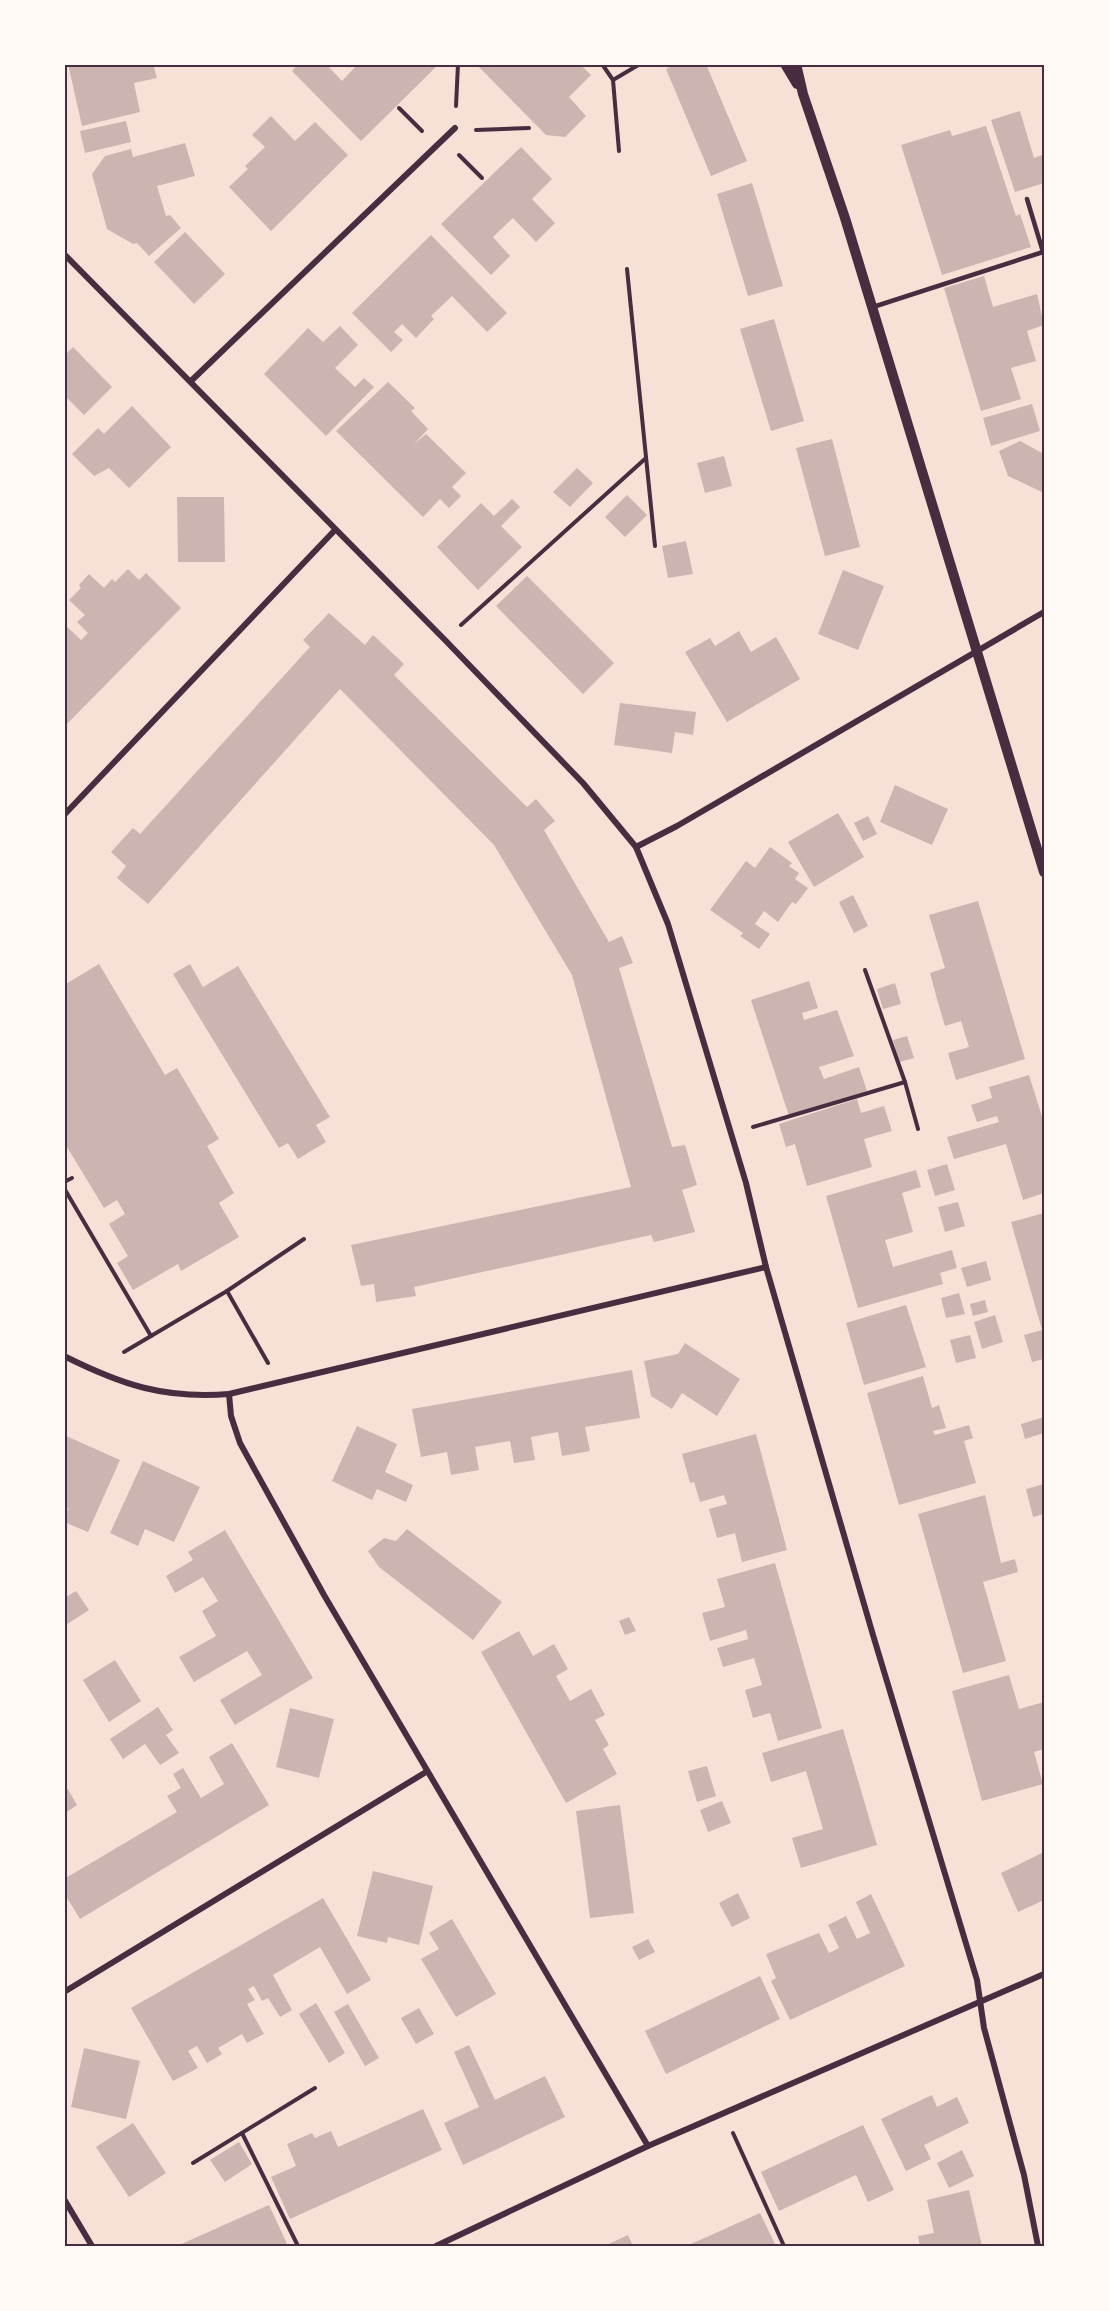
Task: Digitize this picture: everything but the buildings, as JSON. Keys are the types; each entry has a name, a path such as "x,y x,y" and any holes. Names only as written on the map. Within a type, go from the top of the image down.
{"street":[{"path":"785,64 803,94"},
{"path":"796,64 803,94 872,307 1044,872"},
{"path":"191,381 455,128"},
{"path":"64,254 583,783 636,847 668,924 731,1132 766,1267 977,1980 979,2003 1024,2175 1038,2247"},
{"path":"64,815 335,530"},
{"path":"636,847 677,826 1044,612"},
{"path":"64,1356 148,1391 194,1396 228,1394 766,1267"},
{"path":"228,1394 231,1416 240,1443 426,1772 648,2146"},
{"path":"64,1992 426,1772"},
{"path":"436,2247 648,2146 1044,1974"},
{"path":"64,2199 92,2247"}],"lane":[{"path":"872,307 1043,252 1027,199"}],"path":[{"path":"458,64 455,128 486,131 529,128"},
{"path":"602,64 614,80 619,151"},
{"path":"614,80 640,64"},
{"path":"399,108 436,146"},
{"path":"443,140 482,178"},
{"path":"627,269 655,546"},
{"path":"445,640 646,458"},
{"path":"865,970 905,1082 918,1129"},
{"path":"731,1132 905,1082"},
{"path":"64,1182 72,1178"},
{"path":"64,1188 151,1336"},
{"path":"124,1352 227,1291 304,1239"},
{"path":"227,1291 279,1381"},
{"path":"193,2163 315,2088"},
{"path":"724,2113 784,2247"},
{"path":"242,2133 297,2247"}]}
